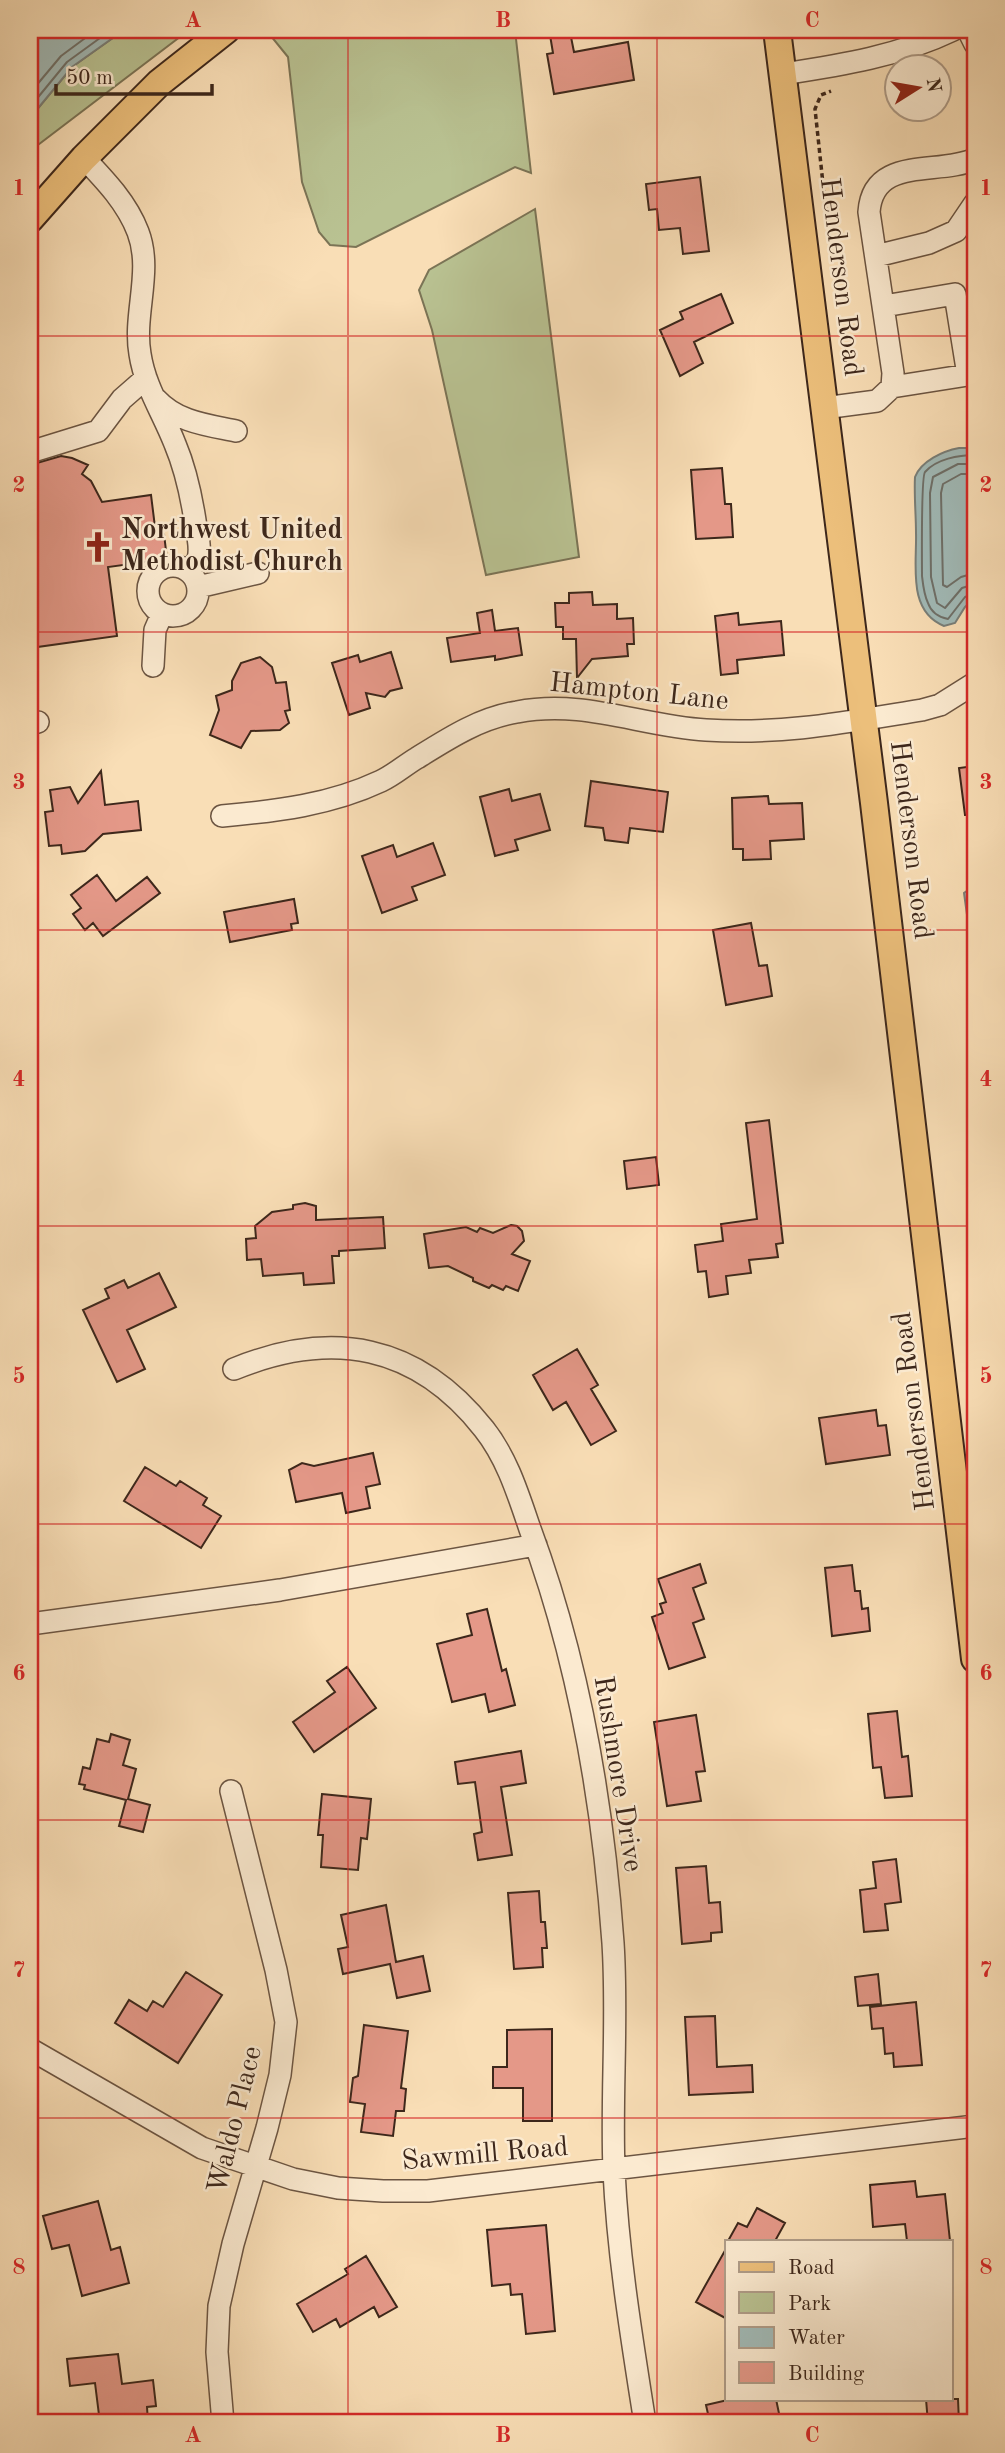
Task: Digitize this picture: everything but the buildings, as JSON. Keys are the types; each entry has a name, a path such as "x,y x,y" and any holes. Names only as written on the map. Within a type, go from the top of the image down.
{"main road":[{"path":"30,219 84,158 159,83 226,30"},
{"name":"Henderson Road","path":"777,30 970,1568 975,1659"}],"street":[{"path":"783,74 864,61 925,43 953,30"},
{"path":"968,30 975,44"},
{"path":"84,158 110,186 139,233 143,277 137,335 149,386 175,443 193,503 200,551 193,579 197,600 186,613 178,616 162,614 150,602 148,594 152,578 164,568 180,567 193,579 258,572"},
{"path":"892,387 893,373 869,212 870,197 880,182 890,176 966,163 975,159"},
{"path":"876,256 929,243 956,231 975,203"},
{"path":"824,408 877,401 892,387 968,375 965,292 884,306"},
{"path":"149,386 163,407 185,419 236,431"},
{"path":"30,452 98,431 122,399 149,386"},
{"path":"153,666 155,630 162,614"},
{"name":"Hampton Lane","path":"222,816 275,811 341,797 384,780 479,722 515,712 552,707 603,711 702,730 797,730 940,705 975,683"},
{"name":"Rushmore Drive","path":"234,1369 285,1352 336,1347 377,1353 407,1363 434,1380 485,1429 508,1467 559,1614 584,1723 603,1835 613,1945 614,2170 621,2257 645,2423"},
{"path":"30,1624 330,1582 536,1545"},
{"name":"Waldo Place","path":"223,2423 218,2352 219,2306 233,2244 280,2075 286,2022 276,1970 231,1791"},
{"name":"Sawmill Road","path":"30,2049 202,2148 293,2179 338,2188 383,2192 428,2191 975,2126"}],"green space":[{"path":"124,30 189,30 30,151 30,118 72,67"},
{"path":"266,30 515,30 531,173 515,167 356,247 330,245 319,232 302,182 288,57"},
{"path":"535,209 579,557 486,575 432,330 419,290 429,270"}],"water":[{"path":"30,30 124,30 72,67 30,118"},
{"path":"959,448 975,448 975,598 965,607 955,623 944,626 932,619 919,598 916,573 915,477 922,466 933,458"},
{"path":"971,888 975,889 975,921 968,922 964,893"}],"place":[{"name":"Northwest United Methodist Church","path":"98,547"}]}
